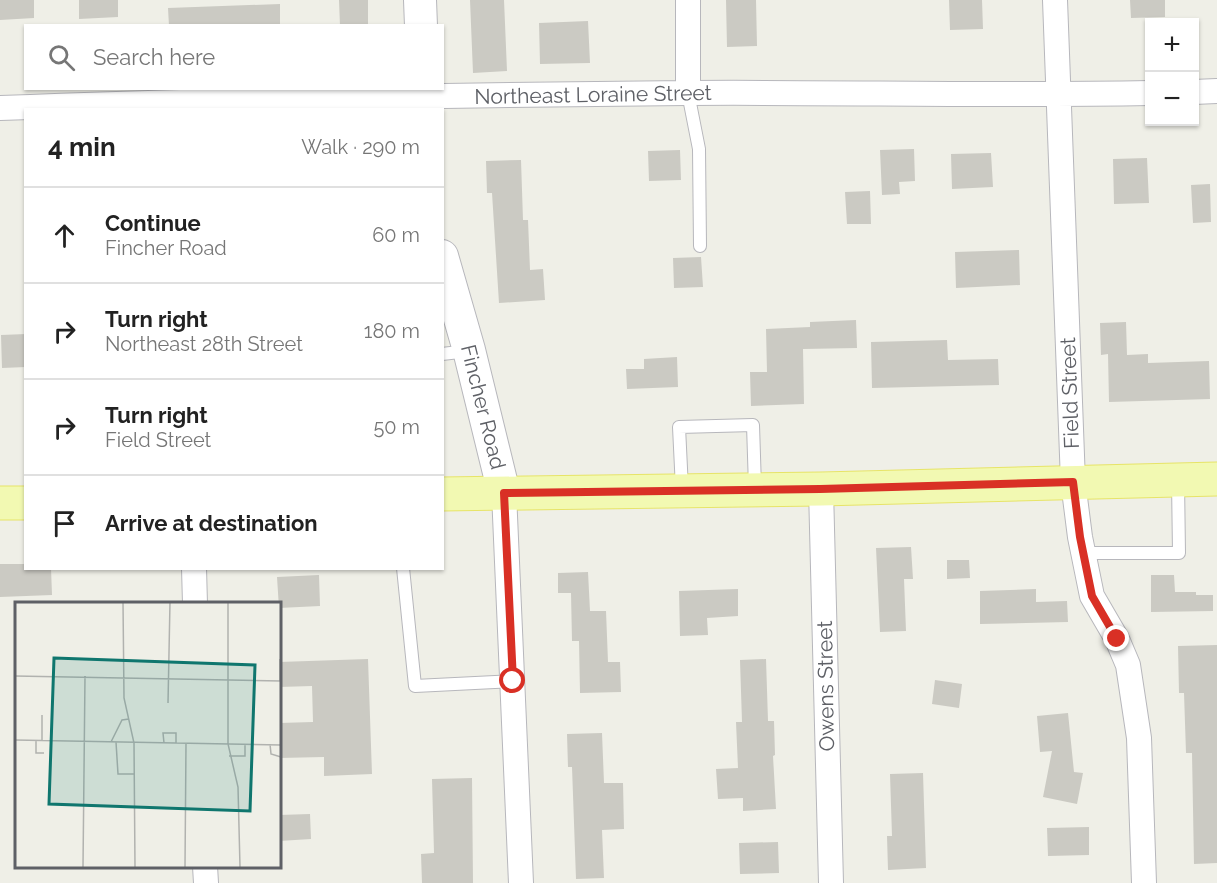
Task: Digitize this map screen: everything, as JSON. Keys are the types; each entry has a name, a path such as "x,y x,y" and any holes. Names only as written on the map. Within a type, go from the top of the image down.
{"main road":[{"path":"444,494 755,488 820,489 1217,478"},
{"path":"0,503 24,503"}],"street":[{"path":"420,0 421,24"},
{"path":"688,0 688,93"},
{"name":"Field Street","path":"1055,0 1073,482 1083,553 1092,596 1117,639 1128,665 1139,738 1144,883"},
{"path":"1199,92 1217,91"},
{"name":"Northeast Loraine Street","path":"0,108 688,93 1059,95 1145,93"},
{"name":"Fincher Road","path":"444,270 456,352 504,493 521,883"},
{"name":"Owens Street","path":"820,489 831,883"},
{"path":"194,570 195,602"},
{"path":"205,868 206,883"}],"lane":[{"path":"688,93 699,149 700,246"},
{"path":"682,490 679,427 753,425 755,488"},
{"path":"1083,553 1179,553 1178,479"},
{"path":"403,570 415,686 513,681"}],"building":[{"path":"0,0 34,0 34,18 0,20"},
{"path":"79,0 118,0 118,17 79,19"},
{"path":"339,0 368,0 368,24 340,24"},
{"path":"470,0 504,0 507,71 473,73"},
{"path":"726,0 756,0 757,46 727,47"},
{"path":"949,0 982,0 983,29 950,30"},
{"path":"1130,0 1165,0 1165,17 1131,18"},
{"path":"280,4 280,24 169,24 168,8"},
{"path":"588,21 590,63 540,64 539,23"},
{"path":"914,149 915,181 899,182 900,194 882,195 880,150"},
{"path":"680,150 681,180 649,181 648,151"},
{"path":"991,153 993,187 952,189 951,154"},
{"path":"1147,158 1149,203 1114,204 1113,159"},
{"path":"521,160 523,220 528,220 530,270 543,269 545,300 499,303 492,193 487,193 486,161"},
{"path":"1210,184 1211,222 1193,223 1191,185"},
{"path":"870,191 871,224 847,224 845,192"},
{"path":"1019,250 1020,285 956,288 955,252"},
{"path":"701,257 703,287 674,288 673,258"},
{"path":"856,320 857,348 803,349 804,404 751,406 750,372 767,372 766,329 810,327 810,322"},
{"path":"1126,322 1127,355 1148,354 1148,363 1209,361 1210,399 1109,402 1108,354 1101,355 1100,323"},
{"path":"24,334 24,367 2,368 1,335"},
{"path":"947,340 948,360 998,359 999,385 872,388 871,342"},
{"path":"677,357 678,387 627,389 626,369 644,369 644,359"},
{"path":"911,547 913,579 904,579 906,631 880,632 876,548"},
{"path":"947,560 969,560 970,578 947,579"},
{"path":"0,564 24,564 24,570 51,570 52,595 0,597"},
{"path":"588,572 590,611 606,611 608,662 620,662 621,692 580,693 579,641 572,641 571,593 558,593 558,573"},
{"path":"319,575 320,606 280,608 277,577"},
{"path":"1151,575 1174,575 1175,592 1213,595 1213,611 1151,612"},
{"path":"738,589 738,616 707,618 708,635 680,636 679,591"},
{"path":"1036,589 1036,602 1067,601 1068,622 980,624 980,591"},
{"path":"1217,645 1217,863 1194,864 1192,753 1186,753 1184,693 1179,693 1178,646"},
{"path":"368,659 372,774 324,776 324,757 280,758 280,723 313,722 312,686 280,687 280,662"},
{"path":"766,659 768,721 774,721 776,809 743,811 743,798 718,799 716,769 738,768 736,722 742,722 740,660"},
{"path":"935,680 962,684 959,708 932,704"},
{"path":"1068,713 1074,772 1083,773 1077,804 1043,797 1052,751 1040,752 1037,716"},
{"path":"602,733 604,783 623,783 624,829 602,830 604,878 576,879 572,767 568,767 567,734"},
{"path":"923,773 926,868 888,870 887,836 892,836 890,774"},
{"path":"472,778 473,883 422,883 421,854 434,853 432,779"},
{"path":"310,814 311,839 280,841 280,815"},
{"path":"1089,827 1089,855 1048,856 1047,828"},
{"path":"778,842 779,873 740,874 739,843"}],"route":[{"path":"513,681 504,493 755,488 820,489 1073,482 1080,537 1092,596 1117,639"}]}
